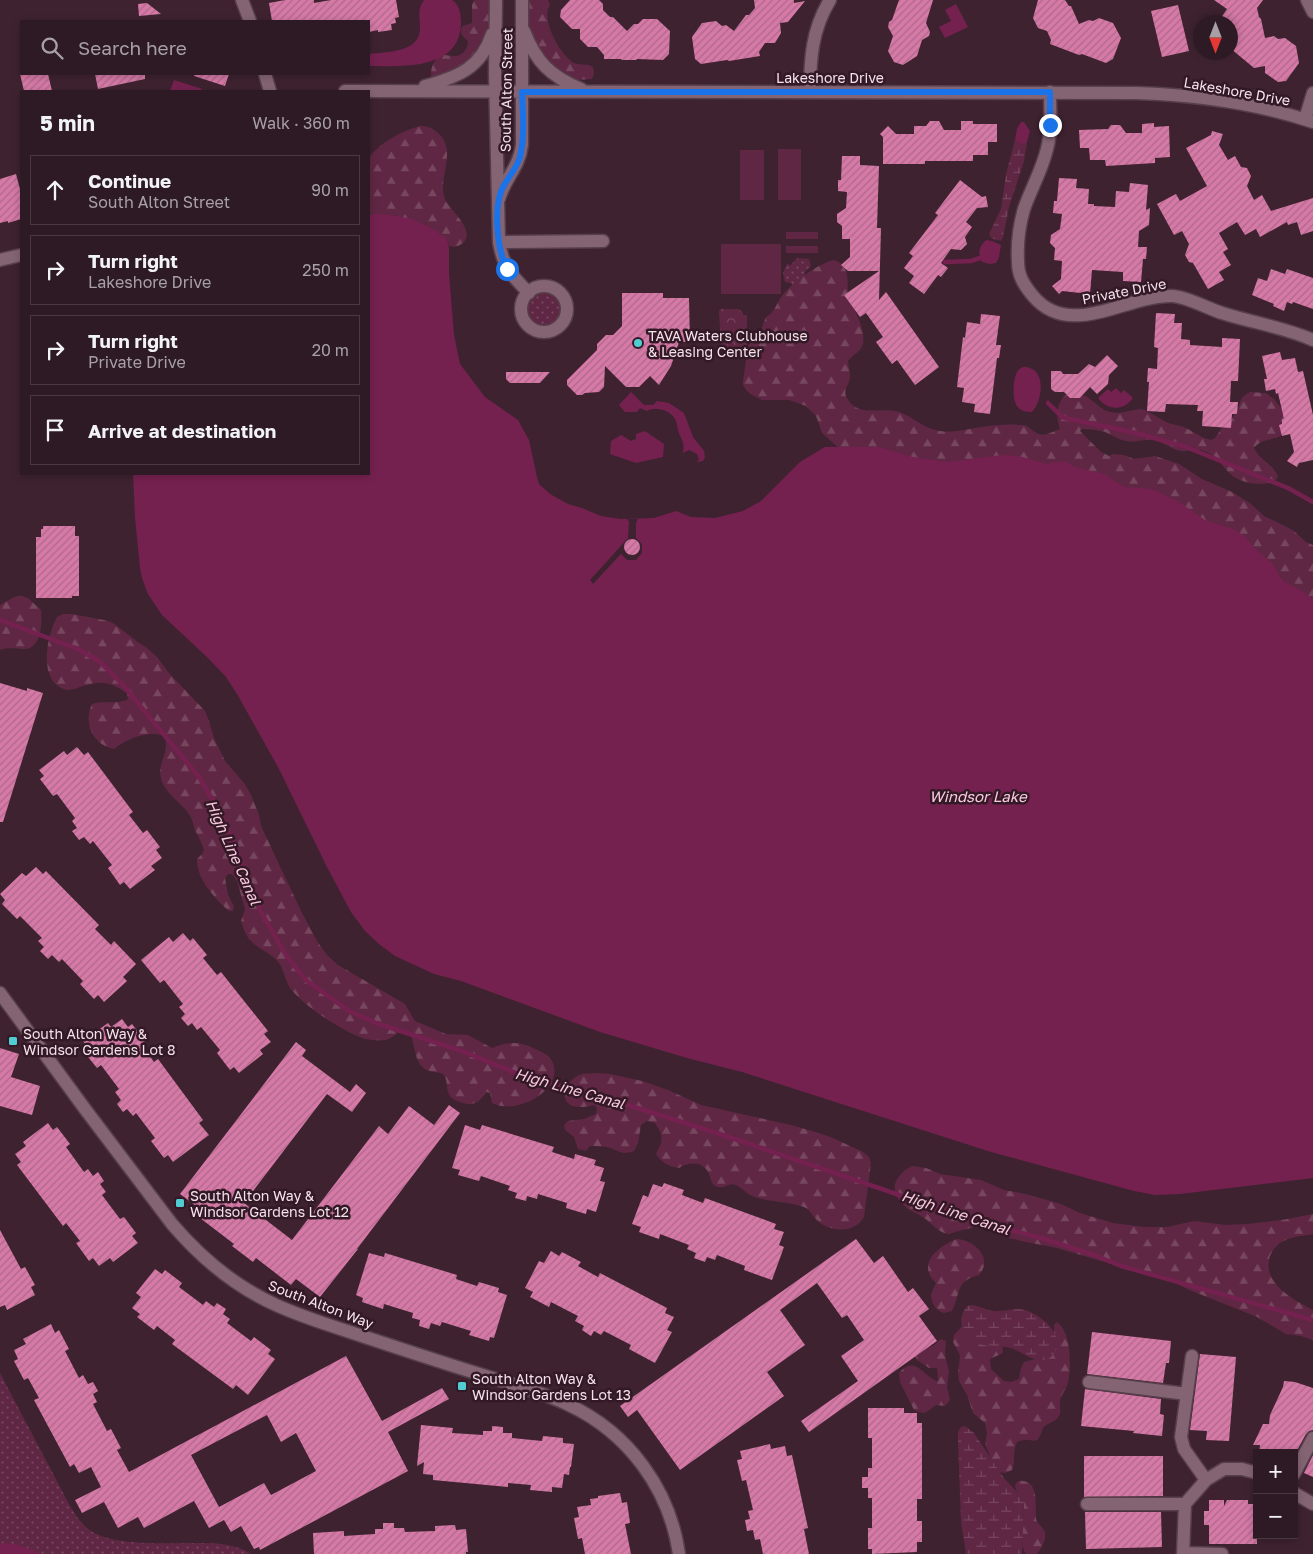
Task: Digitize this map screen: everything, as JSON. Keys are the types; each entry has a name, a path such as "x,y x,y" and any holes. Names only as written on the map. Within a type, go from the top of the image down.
{"street":[{"path":"242,0 250,20"},
{"name":"South Alton Street","path":"496,0 495,91 499,242 507,269 529,292"},
{"name":"South Alton Street","path":"498,206 503,188 516,167 522,138 522,0"},
{"path":"810,92 812,45 821,16 830,0"},
{"path":"1307,0 1313,12"},
{"path":"405,90 447,80 465,71 485,52 496,24"},
{"path":"522,24 533,51 544,66 564,82 588,92"},
{"path":"265,75 270,90"},
{"name":"Lakeshore Drive","path":"370,91 1136,93 1180,95 1259,107 1309,120"},
{"name":"Private Drive","path":"1050,92 1048,146 1023,212 1018,247 1018,265 1021,280 1041,305 1059,314 1078,315 1162,297 1176,297 1225,314 1284,329 1313,340"},
{"path":"1309,120 1313,93"},
{"path":"499,242 603,241"},
{"path":"0,260 20,255"},
{"name":"South Alton Way","path":"0,993 172,1224 211,1263 246,1289 285,1309 388,1345 556,1399 589,1416 627,1446 648,1472 669,1512 679,1554"},
{"path":"1192,1356 1181,1437 1184,1449 1206,1480"},
{"path":"1089,1382 1187,1394"},
{"path":"1298,1466 1313,1438"},
{"path":"1222,1554 1183,1554 1185,1504 1206,1480 1224,1469 1242,1469 1253,1472"},
{"path":"1296,1494 1313,1504"},
{"path":"1087,1504 1185,1504"}],"green space":[{"path":"474,0 494,0 487,46 451,76 444,74 431,78 431,71 435,60 444,55 459,55 465,50 468,41 463,36 461,30 463,26 472,23 472,5"},
{"path":"528,0 548,0 550,5 548,19 553,37 558,46 574,63 593,67 594,74 592,79 577,80 554,73 528,35"},
{"path":"420,126 428,127 440,135 445,142 447,158 443,191 445,199 462,222 467,234 465,240 456,247 370,221 370,157 379,147 406,131"},
{"path":"1015,140 1023,145 1027,142 1024,161 1009,207 1003,237 1001,241 995,240 989,234 1001,209 1006,174"},
{"path":"778,149 801,149 801,200 778,200"},
{"path":"740,150 764,150 764,200 740,200"},
{"path":"786,232 818,232 818,239 786,239"},
{"path":"721,244 781,244 781,294 721,294"},
{"path":"786,246 818,246 818,253 786,253"},
{"path":"797,258 809,259 811,266 794,288 791,283 785,282 783,273 787,264 791,265"},
{"path":"833,260 841,264 845,269 848,292 861,324 863,344 848,361 850,379 845,392 851,404 862,410 895,411 927,427 940,431 1025,425 1038,434 1044,434 1060,429 1057,416 1058,408 1064,396 1070,394 1086,396 1104,410 1110,412 1119,413 1140,409 1145,410 1168,423 1184,427 1211,440 1215,438 1224,425 1233,417 1241,399 1245,395 1250,392 1266,393 1274,399 1285,413 1282,435 1264,441 1254,448 1259,456 1273,468 1278,477 1270,483 1264,484 1246,482 1236,478 1217,459 1201,450 1181,451 1157,441 1121,440 1105,432 1091,429 1082,429 1080,431 1101,452 1109,456 1113,454 1124,455 1134,459 1155,456 1179,464 1202,479 1232,492 1251,504 1264,516 1294,531 1306,542 1313,545 1313,620 964,468 841,450 822,433 816,416 806,406 789,400 762,400 752,395 743,385 748,346 752,342 760,343 764,340 762,327 766,317 786,291 813,270"},
{"path":"544,293 550,294 555,298 559,303 559,315 555,320 550,324 544,325 538,324 533,320 529,315 528,309 529,303 533,298 538,294"},
{"path":"721,309 738,309 743,312 743,315 747,315 747,354 742,357 724,356 721,348 719,311"},
{"path":"14,597 28,598 41,610 41,628 38,640 30,648 0,650 0,605"},
{"path":"63,614 72,614 113,623 157,657 168,672 205,711 214,738 225,761 244,783 251,795 261,826 301,911 327,955 338,965 405,1004 415,1021 446,1034 468,1035 492,1048 503,1044 517,1043 546,1055 552,1061 554,1071 552,1081 545,1090 525,1103 513,1106 502,1106 492,1103 490,1093 486,1092 481,1099 472,1104 457,1101 449,1093 443,1074 427,1070 419,1063 409,1032 398,1033 385,1040 366,1039 336,1025 296,995 288,985 279,963 246,935 241,921 245,909 237,881 232,874 228,874 225,878 228,895 234,906 233,911 229,911 218,900 203,881 197,859 204,850 191,818 186,810 169,793 161,778 160,772 166,747 164,736 151,734 138,736 114,749 107,747 95,738 89,726 92,704 124,701 128,699 127,693 116,686 106,683 90,684 67,690 58,686 52,680 47,662 48,643 57,617"},
{"path":"582,1074 610,1074 642,1081 701,1105 819,1133 863,1152 869,1157 871,1163 864,1217 858,1224 850,1228 836,1229 820,1223 804,1207 752,1196 734,1184 723,1187 715,1186 703,1166 689,1164 679,1168 663,1162 656,1154 661,1143 660,1132 655,1123 647,1121 641,1125 638,1143 634,1151 623,1153 598,1146 590,1146 586,1151 578,1149 574,1137 565,1130 564,1125 568,1121 584,1119 596,1114 597,1108 594,1105 572,1106 567,1102 566,1090 569,1083 575,1078"},
{"path":"912,1166 926,1168 940,1174 981,1180 1004,1190 1061,1204 1080,1213 1113,1223 1144,1227 1167,1227 1194,1221 1225,1225 1247,1224 1313,1214 1313,1234 1281,1242 1271,1253 1268,1266 1270,1274 1281,1289 1313,1310 1313,1340 1286,1334 1257,1317 1192,1291 1159,1274 1142,1273 1057,1248 1009,1238 987,1228 975,1227 949,1234 942,1232 907,1208 897,1197 895,1186 897,1180 905,1170"},
{"path":"957,1239 970,1243 980,1251 984,1262 983,1269 979,1275 962,1284 952,1311 944,1313 938,1310 932,1302 931,1295 936,1283 930,1276 928,1267 932,1256 941,1247"},
{"path":"973,1305 996,1311 1022,1309 1038,1316 1054,1332 1057,1339 1055,1352 1048,1359 1039,1360 1015,1349 982,1345 969,1340 962,1327 961,1318 967,1306"},
{"path":"1057,1322 1066,1334 1070,1352 1069,1379 1061,1397 1060,1414 1056,1420 1043,1428 1041,1435 1036,1440 1017,1442 1012,1470 1005,1473 1000,1472 991,1459 985,1443 987,1433 985,1423 973,1413 967,1395 959,1381 960,1357 953,1342 954,1335 964,1324 1002,1346 1003,1352 990,1359 991,1369 1004,1381 1011,1382 1019,1379 1024,1362 1035,1359 1043,1360 1054,1337 1054,1325"},
{"path":"941,1339 946,1341 945,1355 949,1372 947,1387 950,1400 945,1406 936,1405 925,1413 918,1412 914,1410 900,1382 899,1373 905,1368 915,1366 938,1381 937,1368 929,1368 917,1360 915,1356 920,1349 933,1346"},
{"path":"0,1373 69,1504 88,1529 99,1535 126,1542 220,1544 233,1546 251,1554 0,1554"},
{"path":"965,1426 974,1433 1004,1478 1020,1495 1023,1501 1022,1554 966,1554 961,1522 958,1442 958,1432 961,1427"},
{"path":"1018,1481 1025,1481 1030,1484 1035,1494 1036,1519 1045,1533 1044,1542 1037,1554 1026,1554 1023,1549 1024,1507 1015,1485"}],"water":[{"path":"424,0 452,0 455,2 460,14 461,24 458,39 450,50 439,58 426,63 370,66 370,54 402,50 415,42 419,36"},
{"path":"956,4 968,27 945,38 939,27 951,21 945,10"},
{"path":"174,80 202,89 202,90 170,90"},
{"path":"1021,122 1024,122 1030,131 1027,142 1023,145 1015,140 1017,129"},
{"name":"Windsor Lake","path":"378,214 412,219 433,229 446,238 449,248 454,335 460,364 485,397 518,420 529,440 539,484 550,494 568,504 601,516 620,519 654,518 676,511 691,517 715,518 743,511 761,501 800,462 825,447 879,447 913,457 947,462 1002,455 1019,456 1046,464 1064,461 1075,467 1104,474 1124,487 1156,491 1179,502 1205,520 1235,530 1244,536 1255,549 1272,563 1283,581 1313,599 1313,1178 1180,1194 1155,1195 1134,1191 991,1152 742,1072 600,1032 461,981 434,974 395,956 365,931 351,912 278,767 237,694 226,677 208,658 162,615 148,594 140,568 133,475 370,475 370,215"},
{"path":"986,240 1001,245 996,263 982,262 980,251 981,246"},
{"path":"1023,367 1030,368 1036,372 1041,384 1039,399 1032,412 1020,409 1014,399 1016,375"},
{"path":"1116,388 1121,393 1124,390 1133,398 1125,405 1116,408 1106,405 1098,398 1108,389 1111,392"},
{"path":"631,392 644,405 653,405 657,401 669,403 684,413 693,437 704,451 705,457 703,461 697,462 699,460 697,454 689,450 683,453 683,443 676,421 670,413 658,409 647,411 640,408 637,412 625,412 619,405"},
{"path":"645,431 664,444 663,457 636,463 610,454 611,441 621,435 631,441 636,439 636,434"},
{"path":"0,1544 14,1544 41,1554 0,1554"}],"pier":[{"path":"627,519 638,519 636,523 636,538 642,544 642,553 636,560 627,560 621,554 593,584 590,580 628,538 629,522"}],"building":[{"path":"285,0 314,0 314,3 331,0 396,0 399,17 395,18 396,23 391,24 392,30 370,32 370,20 272,20 269,3"},
{"path":"570,0 599,0 603,4 603,10 627,31 643,19 657,19 670,31 669,54 663,60 604,59 604,55 597,47 588,47 580,39 580,29 572,29 560,17 561,10"},
{"path":"754,0 794,0 794,3 805,1 788,22 780,23 781,33 775,43 765,43 759,52 760,56 701,64 695,59 692,37 702,23 716,21 734,31 746,15 749,15 755,8"},
{"path":"899,0 933,0 926,23 930,32 929,36 922,40 917,56 903,65 894,62 888,51 893,36 888,27 889,22 892,20"},
{"path":"1038,0 1065,0 1071,6 1079,24 1099,18 1113,23 1121,38 1113,59 1106,63 1050,44 1051,40 1047,31 1038,28 1033,18"},
{"path":"1214,0 1263,0 1257,8 1265,38 1274,36 1278,39 1285,38 1296,46 1299,63 1286,81 1278,82 1265,73 1265,66 1254,68 1238,55 1238,15 1223,15 1227,9"},
{"path":"147,3 161,14 139,16 138,4"},
{"path":"1178,5 1189,51 1162,57 1151,11"},
{"path":"20,75 48,75 52,90 24,90"},
{"path":"95,75 145,75 145,79 98,89"},
{"path":"194,75 229,75 225,86"},
{"path":"930,121 939,121 944,130 961,130 961,121 973,121 973,124 997,124 997,142 988,142 988,155 973,155 973,161 925,161 925,164 883,164 883,137 880,134 888,126 896,134 914,134 914,126 926,126"},
{"path":"1154,123 1154,127 1169,126 1170,157 1155,158 1155,163 1106,166 1105,160 1090,160 1089,148 1080,148 1079,130 1108,129 1111,125 1120,125 1126,133 1142,133 1142,124"},
{"path":"1212,131 1223,134 1219,145 1228,160 1235,156 1241,167 1247,168 1251,176 1247,186 1254,200 1262,195 1271,211 1313,198 1313,231 1301,235 1297,222 1288,225 1287,222 1260,237 1256,229 1245,235 1237,222 1219,233 1228,249 1223,252 1231,265 1219,272 1224,280 1208,289 1193,263 1189,262 1185,255 1189,244 1182,231 1174,235 1157,204 1176,194 1180,201 1207,186 1186,148 1211,135"},
{"path":"842,156 860,156 860,165 879,166 877,228 881,228 879,300 886,292 939,367 915,385 897,360 892,364 876,342 883,337 866,313 860,317 844,295 879,271 848,271 841,265 850,257 850,239 842,239 842,226 837,222 837,214 846,208 847,192 838,191 838,180 841,180"},
{"path":"16,174 20,189 20,219 0,223 0,179"},
{"path":"1059,178 1077,179 1076,188 1089,189 1088,204 1094,204 1094,206 1115,207 1116,191 1129,192 1130,183 1148,185 1146,210 1150,208 1149,225 1139,231 1138,247 1147,247 1146,259 1143,259 1141,282 1123,281 1123,272 1092,270 1090,294 1062,291 1059,294 1052,286 1061,279 1062,261 1054,260 1055,248 1050,243 1051,235 1060,229 1062,214 1053,213 1054,201 1057,201"},
{"path":"960,180 982,197 986,196 988,207 977,208 966,222 972,227 965,237 967,244 961,250 951,249 941,263 948,268 941,277 938,275 924,294 909,283 914,276 904,268 913,256 909,253 938,215 935,213"},
{"path":"1271,269 1285,274 1287,269 1313,278 1313,309 1293,302 1292,304 1287,302 1284,311 1273,306 1274,304 1252,295 1258,278 1267,281"},
{"name":"TAVA Waters Clubhouse & Leasing Center","path":"622,293 663,293 663,298 689,298 690,342 679,342 671,366 659,385 650,376 639,387 626,387 605,366 604,387 599,392 577,395 567,385 567,380 597,350 597,344 606,335 613,335 622,326"},
{"path":"1156,313 1175,314 1174,323 1182,323 1181,339 1190,340 1190,345 1222,347 1222,338 1240,339 1238,381 1231,381 1230,402 1238,402 1237,414 1232,414 1231,428 1202,426 1203,411 1197,411 1198,405 1166,404 1165,412 1147,411 1148,368 1157,369 1158,348 1154,347"},
{"path":"981,314 1000,316 996,345 1001,345 999,358 997,358 990,414 974,412 975,404 962,402 964,388 957,387 963,337 965,338 967,322 980,324"},
{"path":"1280,352 1282,360 1295,358 1298,372 1303,371 1313,415 1313,460 1299,463 1297,467 1287,461 1294,452 1290,434 1282,436 1279,425 1282,424 1282,419 1284,419 1278,393 1276,394 1275,389 1266,391 1264,379 1267,379 1262,356"},
{"path":"1107,355 1118,366 1109,375 1108,384 1097,394 1090,387 1080,398 1070,398 1064,392 1055,392 1051,389 1051,371 1061,371 1063,374 1078,374 1089,364 1095,367"},
{"path":"506,372 550,372 540,383 510,383 506,379"},
{"path":"43,526 75,526 75,536 79,536 79,596 72,596 72,598 36,598 36,537 41,537"},
{"path":"629,539 635,539 640,544 638,553 629,555 624,550 624,544"},
{"path":"0,683 27,691 27,688 43,693 3,822 0,822"},
{"path":"77,747 84,755 88,752 133,812 129,815 143,833 147,830 160,847 156,850 162,858 151,866 155,870 130,889 124,882 120,885 108,868 112,865 93,841 90,844 84,837 79,840 72,831 77,828 72,821 75,818 57,794 53,796 40,779 44,776 39,770 64,751 67,755"},
{"path":"36,867 43,874 46,871 99,925 95,929 111,945 114,941 136,964 123,977 127,981 104,1002 98,995 94,999 80,984 83,981 62,959 59,962 52,955 48,959 40,951 44,947 38,941 42,938 20,916 17,919 2,904 5,900 0,894 22,873 26,876"},
{"path":"183,933 190,941 193,938 207,955 203,958 217,975 221,972 268,1031 264,1034 271,1042 260,1050 263,1054 239,1073 234,1067 230,1070 217,1053 220,1050 201,1027 197,1030 192,1023 188,1026 181,1018 185,1014 179,1007 183,1004 164,980 160,983 141,960 169,937 173,942"},
{"path":"122,1019 128,1027 132,1024 145,1041 141,1044 154,1062 158,1059 203,1120 199,1123 209,1135 173,1162 168,1155 164,1158 151,1141 155,1138 136,1113 133,1116 127,1109 123,1112 117,1104 121,1100 115,1092 119,1089 101,1065 97,1068 84,1052 88,1049 83,1041 108,1023 111,1027"},
{"path":"296,1042 306,1050 302,1056 350,1092 356,1084 366,1093 352,1112 327,1094 244,1203 292,1240 379,1126 388,1134 409,1106 434,1125 449,1105 460,1113 320,1297 296,1279 291,1285 256,1258 253,1262 232,1246 234,1244 200,1218 204,1212 180,1194"},
{"path":"0,1048 19,1054 11,1077 40,1086 32,1115 0,1106"},
{"path":"48,1123 53,1130 57,1127 70,1144 66,1147 84,1172 88,1169 93,1176 98,1172 104,1181 100,1184 106,1192 102,1195 120,1219 124,1217 136,1233 132,1236 138,1243 113,1262 110,1258 99,1266 93,1258 89,1261 76,1243 80,1241 66,1223 63,1226 17,1165 21,1162 15,1154 26,1146 23,1142"},
{"path":"465,1125 480,1130 482,1125 554,1147 552,1152 574,1159 575,1154 596,1160 594,1165 604,1168 600,1181 605,1182 596,1212 587,1209 586,1214 566,1208 567,1203 538,1194 537,1199 527,1196 526,1201 515,1198 517,1193 508,1190 510,1186 481,1176 479,1181 458,1175 460,1170 452,1168"},
{"path":"664,1183 684,1190 682,1195 703,1203 705,1198 776,1224 774,1229 784,1232 779,1245 784,1247 772,1280 744,1270 745,1266 717,1255 715,1260 707,1257 705,1262 694,1258 696,1253 687,1249 689,1245 660,1234 659,1239 639,1232 641,1227 632,1224 643,1195 648,1197 653,1184 662,1187"},
{"path":"0,1230 21,1269 25,1267 35,1285 31,1287 35,1295 7,1310 5,1305 0,1307"},
{"path":"856,1239 874,1263 883,1256 908,1292 913,1288 929,1309 919,1316 937,1341 809,1432 801,1421 858,1381 841,1356 864,1340 847,1315 842,1318 817,1283 780,1310 805,1345 767,1372 784,1396 680,1470 637,1410 628,1417 620,1406"},
{"path":"551,1251 559,1256 562,1252 581,1262 578,1266 598,1277 600,1273 667,1308 665,1313 674,1317 667,1330 672,1332 655,1363 629,1349 631,1345 604,1331 601,1335 594,1331 591,1336 582,1330 584,1326 575,1321 578,1316 551,1302 549,1307 530,1297 533,1292 525,1288 539,1261 544,1263"},
{"path":"369,1253 384,1257 385,1253 457,1275 456,1279 477,1286 479,1282 499,1288 498,1292 507,1295 494,1338 490,1337 489,1341 469,1335 471,1331 442,1322 440,1326 431,1323 429,1329 419,1326 420,1320 412,1318 413,1313 384,1304 383,1309 362,1302 363,1298 356,1295"},
{"path":"155,1269 162,1274 165,1270 182,1283 179,1287 203,1305 206,1301 214,1307 217,1303 226,1309 223,1314 230,1319 227,1323 251,1341 254,1337 271,1350 268,1354 275,1359 248,1395 236,1385 233,1389 172,1344 175,1340 157,1326 154,1330 137,1317 140,1314 132,1308 141,1297 136,1293"},
{"path":"51,1324 55,1333 59,1330 69,1349 65,1351 79,1378 83,1375 88,1384 93,1382 98,1391 93,1394 97,1402 93,1404 107,1431 111,1429 121,1448 117,1450 129,1472 346,1356 382,1421 442,1388 449,1399 388,1432 408,1471 260,1550 259,1547 254,1549 241,1526 231,1532 224,1520 209,1528 194,1501 144,1528 138,1517 118,1528 104,1502 82,1513 75,1500 101,1487 91,1467 79,1473 74,1464 70,1467 34,1400 39,1398 28,1378 24,1380 14,1361 18,1359 14,1350 26,1344 23,1339","holes":["267,1415 281,1442 296,1433 316,1471 271,1495 264,1483 219,1507 191,1455"]},
{"path":"1092,1332 1171,1341 1169,1363 1166,1363 1163,1383 1087,1374"},
{"path":"1200,1354 1236,1357 1229,1441 1206,1440 1207,1431 1190,1430"},
{"path":"1284,1381 1295,1382 1313,1388 1313,1430 1306,1434 1298,1449 1260,1449 1260,1445 1253,1445 1263,1424 1269,1424 1270,1415"},
{"path":"1085,1389 1161,1399 1160,1414 1164,1415 1162,1436 1133,1433 1134,1431 1081,1426"},
{"path":"868,1408 904,1408 904,1413 917,1413 917,1423 922,1423 922,1499 917,1499 917,1521 922,1521 922,1542 917,1542 917,1552 872,1554 872,1549 868,1549 868,1528 872,1528 872,1498 868,1498 868,1488 862,1488 862,1477 868,1477 868,1468 872,1468 872,1438 868,1438"},
{"path":"421,1425 453,1428 452,1433 483,1435 483,1431 492,1431 492,1426 503,1427 503,1433 512,1433 512,1438 542,1441 543,1436 563,1438 563,1443 574,1444 569,1475 564,1474 562,1488 552,1487 552,1492 530,1490 531,1485 508,1483 508,1487 433,1480 433,1475 423,1474 424,1462 417,1466"},
{"path":"770,1444 771,1449 785,1446 787,1456 792,1455 808,1528 804,1529 809,1554 763,1554 760,1539 755,1540 753,1530 747,1531 745,1520 750,1519 748,1511 753,1510 746,1480 742,1481 737,1460 742,1459 740,1451"},
{"path":"1313,1455 1313,1477 1304,1473"},
{"path":"1084,1456 1163,1456 1163,1496 1084,1497"},
{"path":"620,1493 622,1503 627,1502 630,1523 625,1524 631,1554 585,1554 582,1538 578,1539 574,1518 579,1517 577,1507 591,1505 590,1499 598,1498 598,1496"},
{"path":"1209,1500 1224,1500 1224,1506 1227,1500 1248,1500 1248,1504 1253,1504 1253,1539 1257,1539 1257,1544 1209,1544 1209,1525 1204,1525 1204,1511 1209,1511"},
{"path":"1085,1512 1161,1512 1162,1547 1086,1549"},
{"path":"383,1523 394,1523 394,1528 404,1528 405,1532 435,1531 435,1526 455,1525 456,1530 466,1529 468,1552 466,1554 314,1554 313,1533 344,1531 344,1536 375,1534 375,1529 383,1529"}],"waterway":[{"path":"945,262 971,261 980,258"},
{"path":"1048,403 1065,418 1136,433 1186,447 1288,488 1313,502"},
{"name":"High Line Canal","path":"0,620 78,649 100,662 122,684 199,777 232,839 260,910 287,957 307,981 349,1011 376,1023 462,1051 528,1078 596,1095 720,1134 970,1219 1041,1238 1121,1266 1313,1320"}],"place":[{"name":"TAVA Waters Clubhouse & Leasing Center","path":"638,343"},
{"name":"South Alton Way & Windsor Gardens Lot 8","path":"13,1041"},
{"name":"South Alton Way & Windsor Gardens Lot 12","path":"180,1203"},
{"name":"South Alton Way & Windsor Gardens Lot 13","path":"462,1386"}],"route":[{"path":"507,269 499,242 498,206 503,188 519,161 522,146 522,92 1050,92 1050,125"}]}
